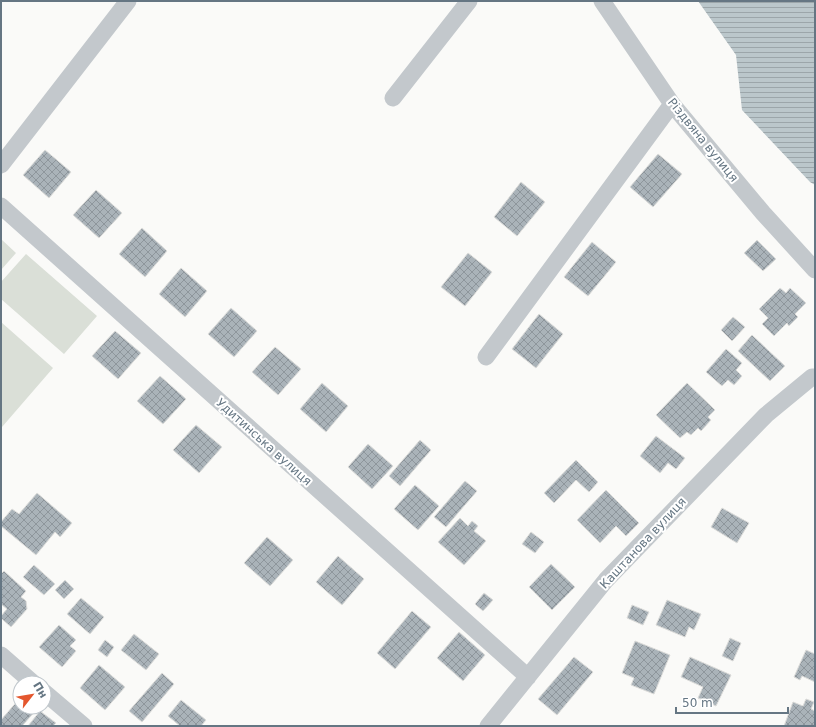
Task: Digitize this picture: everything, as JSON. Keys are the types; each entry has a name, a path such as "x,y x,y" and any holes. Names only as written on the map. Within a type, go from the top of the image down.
{"street":[{"path":"1,165 128,1"},
{"path":"393,98 469,1"},
{"name":"Різдвяна вулиця","path":"602,1 672,104 763,213 815,270"},
{"path":"486,357 672,104"},
{"name":"Удитинська вулиця","path":"1,206 528,677"},
{"name":"Каштанова вулиця","path":"488,726 606,580 766,416 815,376"},
{"path":"1,655 24,675"},
{"path":"52,699 84,726"}],"shaded area":[{"path":"698,1 815,1 815,185 810,182 742,110 736,55"},
{"path":"1,239 16,253 1,270"},
{"path":"26,254 97,316 64,354 1,299 1,282"},
{"path":"1,322 53,368 2,427 1,426"}],"building":[{"path":"45,150 71,172 49,198 23,175"},
{"path":"658,154 682,174 653,207 630,187"},
{"path":"521,182 545,202 517,236 494,217"},
{"path":"96,190 122,213 99,238 73,215"},
{"path":"142,228 167,251 145,277 119,254"},
{"path":"757,240 776,259 763,271 744,253"},
{"path":"592,242 616,262 588,296 564,277"},
{"path":"468,253 492,272 465,306 441,287"},
{"path":"181,268 207,291 185,317 159,294"},
{"path":"780,288 786,293 790,288 806,303 795,314 798,317 789,326 787,323 774,336 762,324 768,318 759,309"},
{"path":"231,308 257,331 234,357 208,334"},
{"path":"539,314 563,334 536,368 512,349"},
{"path":"733,317 745,327 732,341 721,330"},
{"path":"115,331 141,353 118,379 92,356"},
{"path":"752,335 785,366 770,381 738,351"},
{"path":"275,347 301,369 278,395 252,372"},
{"path":"726,349 742,363 736,370 742,376 734,385 728,380 722,386 706,372"},
{"path":"160,376 186,399 163,424 137,401"},
{"path":"322,383 348,406 326,432 300,409"},
{"path":"687,383 715,410 708,417 711,420 701,431 698,428 691,435 687,432 680,438 656,415"},
{"path":"196,425 222,447 199,473 173,450"},
{"path":"656,436 685,458 676,469 668,463 660,473 640,456"},
{"path":"420,440 431,450 400,486 389,476"},
{"path":"368,444 393,466 372,489 348,467"},
{"path":"576,460 598,482 589,492 576,480 554,503 544,493"},
{"path":"465,481 477,491 446,527 434,517"},
{"path":"415,485 439,506 418,530 394,509"},
{"path":"606,490 639,523 626,536 616,526 600,543 577,520"},
{"path":"37,493 72,523 60,537 55,532 36,555 1,526 1,522 12,509 19,514"},
{"path":"722,508 749,523 737,543 711,527"},
{"path":"460,518 468,526 472,521 478,526 474,531 486,541 464,565 438,542"},
{"path":"531,532 544,542 535,553 522,544"},
{"path":"267,537 293,560 270,586 244,563"},
{"path":"338,556 364,579 342,605 316,582"},
{"path":"551,564 575,587 552,610 529,587"},
{"path":"34,565 55,584 44,595 23,577"},
{"path":"4,571 26,591 21,597 26,601 27,609 11,627 1,618 7,609 1,604 1,574"},
{"path":"65,580 74,589 64,599 55,590"},
{"path":"484,593 493,600 483,611 475,604"},
{"path":"81,598 104,617 90,634 67,614"},
{"path":"667,600 701,614 694,630 689,627 685,637 656,625"},
{"path":"632,605 649,612 643,625 627,618"},
{"path":"412,611 431,627 395,669 377,653"},
{"path":"59,625 76,640 70,646 76,651 62,667 39,647"},
{"path":"459,632 485,655 463,681 437,658"},
{"path":"134,634 159,654 146,670 121,650"},
{"path":"730,638 741,643 733,661 722,656"},
{"path":"105,640 114,647 107,657 98,650"},
{"path":"635,641 670,655 654,694 631,685 634,678 622,673"},
{"path":"806,650 815,654 815,682 802,676 800,680 794,677"},
{"path":"574,657 593,672 557,715 538,699"},
{"path":"690,657 731,675 716,706 698,698 703,687 681,677"},
{"path":"99,665 125,687 105,710 80,688"},
{"path":"162,673 174,684 142,722 129,711"},
{"path":"806,699 814,702 811,709 815,711 815,726 784,726 793,702 803,706"},
{"path":"181,700 206,720 201,726 180,726 168,716"},
{"path":"12,707 12,715 32,715 22,726 1,726 1,720"},
{"path":"37,715 45,715 56,723 53,726 28,726"}]}
